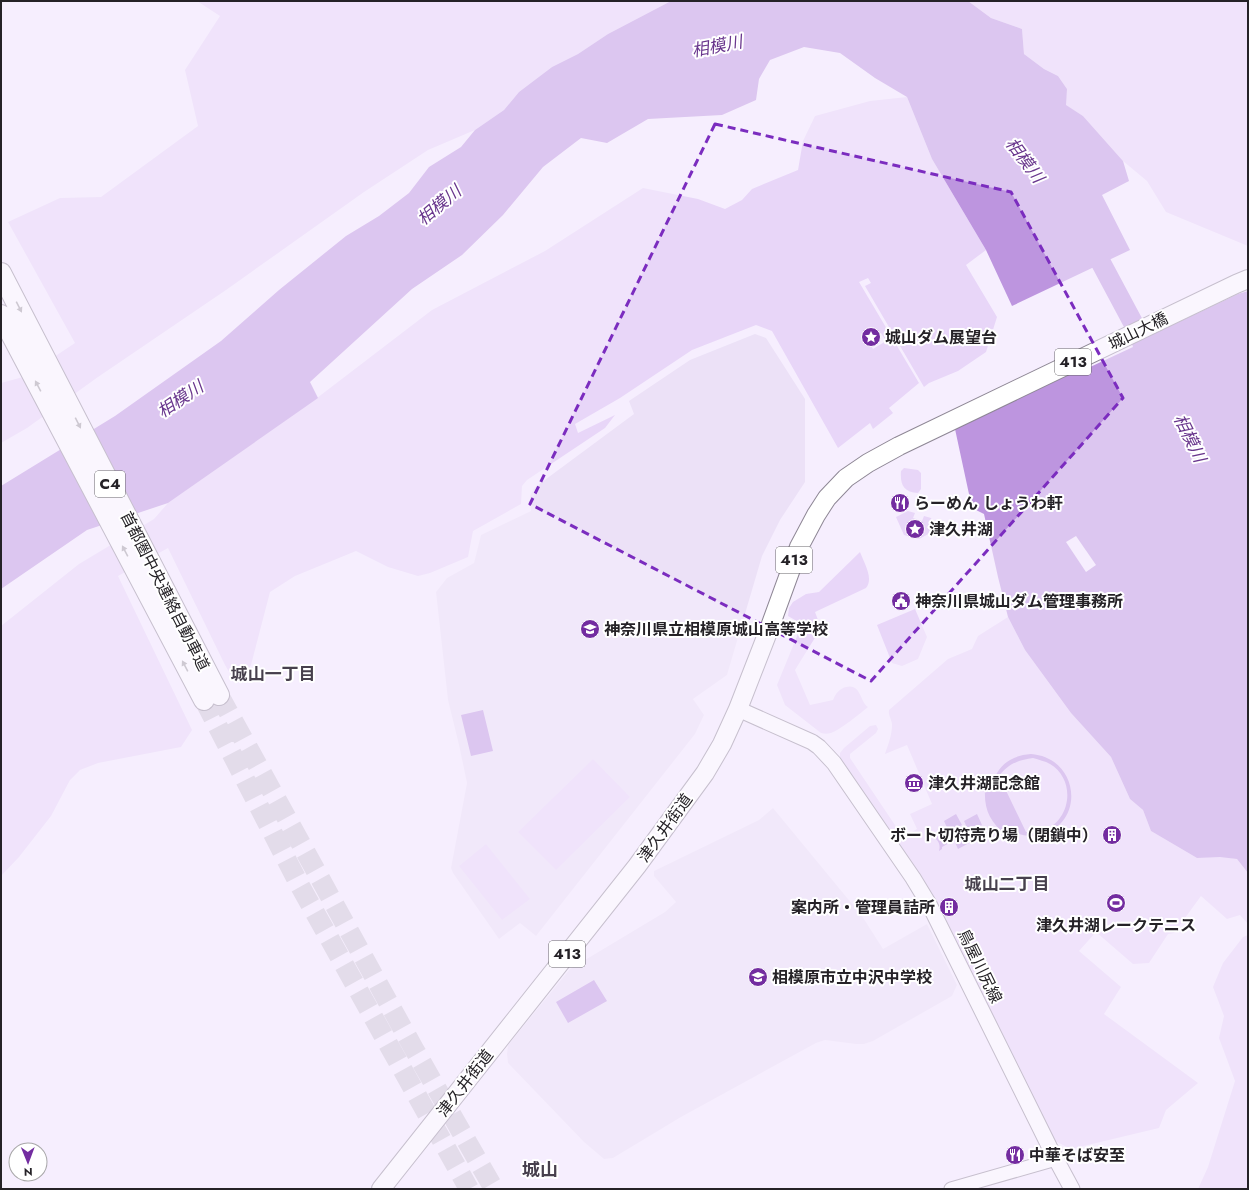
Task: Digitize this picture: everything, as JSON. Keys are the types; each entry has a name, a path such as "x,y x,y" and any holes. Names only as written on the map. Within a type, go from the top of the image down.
{"highway":[{"name":"首都圏中央連絡自動車道","path":"1,273 211,698 1,315"},
{"name":"城山大橋","path":"899,446 1248,279"},
{"name":"津久井街道","path":"381,1189 632,872 705,773 722,744 738,709 799,547 827,498 846,478 868,463 899,446"}],"main road":[{"name":"鳥屋川尻線","path":"738,709 812,742 819,747 834,763 917,883 930,906 1072,1189"}],"street":[{"path":"951,1189 1056,1159"}],"highlighted area":[{"path":"715,124 1011,192 1123,398 871,681 530,504"}],"shaded area":[{"path":"197,1 671,1 608,34 578,54 552,67 519,92 504,110 475,130 428,150 364,192 27,428 1,443 1,383 23,377 75,343 8,222 60,198 101,197 198,126 185,70 220,16"},
{"path":"968,1 1248,1 1248,246 1166,212 1147,181 1123,161 1083,116 1065,105 1067,89 1058,76 1044,69 1024,54 1022,29 991,18"},
{"path":"907,97 932,159 986,250 966,265 997,317 986,352 958,371 929,383 924,387 865,286 871,283 868,278 859,282 919,383 889,408 893,413 873,429 870,423 838,448 772,331 756,325 692,350 620,398 575,424 578,433 615,415 605,428 527,480 522,486 521,504 473,531 468,557 430,573 418,576 388,567 356,551 295,576 270,592 251,665 246,673 234,680 225,665 168,548 118,576 192,730 181,747 98,763 80,770 70,780 51,816 19,857 1,876 1,626 79,564 154,519 168,503 317,398 432,310 545,251 643,188 698,199 725,209 742,200 752,189 798,170 803,141 815,116 870,101","holes":["881,333 886,341 873,349 868,340"]},
{"name":"神奈川県立相模原城山高等学校","path":"755,334 766,338 805,399 805,482 780,520 762,556 727,675 693,699 704,715 695,734 536,936 520,923 499,939 451,868 467,783 448,700 436,592 447,578 474,563 481,535 531,511 530,496 534,488 634,414 629,401 690,360"},
{"path":"904,468 918,470 921,473 921,489 918,493 909,491 902,483 901,471"},
{"path":"908,511 915,513 913,518 922,521 924,516 931,518 936,530 919,539 904,535 896,517"},
{"path":"860,552 869,575 866,588 815,612 821,628 795,670 810,705 833,700 840,690 846,687 851,687 857,690 865,705 868,707 835,731 829,734 821,733 785,705 777,685 802,624 788,616 789,608 793,602 806,594 819,592"},
{"path":"915,609 927,637 918,659 902,666 892,663 877,625"},
{"path":"1008,617 1025,650 1071,713 1111,757 1130,799 1143,810 1151,831 1197,858 1220,856 1237,859 1248,873 1248,924 1240,915 1227,919 1201,896 1174,933 1168,934 1149,963 1133,964 1096,932 1079,951 1121,987 1104,1014 1198,1083 1166,1110 1159,1128 1071,1149 1053,1140 840,759 840,753 844,748 870,726 876,725 878,729 876,733 850,754 850,758 903,837 917,829 910,814 932,804 907,745 885,754 892,729 889,710 948,659 972,649 978,636"},
{"path":"593,759 630,797 556,870 518,832"},
{"name":"相模原市立中沢中学校","path":"773,808 862,916 883,949 927,924 957,985 952,996 873,1041 864,1044 856,1044 825,1040 816,1043 681,1117 613,1158 604,1159 584,1142 508,1063 508,1045 570,969 665,912 676,902 654,876 654,871 759,820"},
{"path":"486,844 530,899 502,920 459,866"},
{"path":"1248,935 1248,1189 1198,1189 1208,1167 1235,1081 1219,1038 1224,1016 1213,987 1223,963 1243,937"}],"water":[{"path":"671,1 968,1 991,18 1022,29 1024,54 1044,69 1058,76 1067,89 1066,105 1083,116 1123,161 1129,181 1102,195 1130,250 1012,306 986,250 932,159 907,97 875,78 840,53 804,47 770,60 759,79 756,100 722,115 648,119 607,143 581,138 543,167 503,215 462,255 412,289 310,382 318,398 168,503 87,530 1,589 1,486 115,416 221,341 279,290 346,236 379,216 409,193 429,167 461,147 475,130 504,110 519,92 552,67 578,54 608,34"},
{"name":"津久井湖","path":"1248,291 1248,873 1237,859 1220,857 1197,858 1151,831 1143,810 1130,799 1111,757 1071,713 1025,650 1008,617 984,514 972,508 955,429 1087,366 1088,368 1133,347 1132,344 1238,294"},
{"path":"483,710 493,751 471,756 461,715"},
{"path":"1031,754 1048,758 1060,768 1068,780 1071,794 1070,808 1063,821 1052,831 1035,836 1026,836 1011,832 1006,835 992,820 986,804 985,790 990,788 996,774 1004,764 1023,755","holes":["1033,758 1048,763 1059,771 1067,790 1067,800 1059,819 1052,826 1040,832 1030,833 1026,832 999,776 1006,768 1014,763"]},
{"path":"956,814 962,825 949,832 944,821"},
{"path":"977,814 982,825 969,832 964,821"},
{"path":"945,831 951,842 942,847 939,851 940,846 938,842 931,836"},
{"path":"965,831 971,842 958,849 953,838"},
{"path":"594,980 607,1001 568,1023 556,1002"}],"pier":[{"path":"1076,536 1096,565 1086,572 1066,542"}],"waterway":[{"name":"相模川","path":"1086,241 1099,259 1146,347"}],"tunnel":[{"path":"219,695 414,1049 494,1189"},
{"path":"204,700 299,884 469,1189"}],"place":[{"name":"城山ダム展望台","path":"871,337"},
{"name":"らーめん しょうわ軒","path":"900,503"},
{"name":"津久井湖","path":"915,529"},
{"name":"神奈川県城山ダム管理事務所","path":"901,601"},
{"name":"神奈川県立相模原城山高等学校","path":"590,629"},
{"name":"津久井湖記念館","path":"914,783"},
{"name":"ボート切符売り場（閉鎖中）","path":"1112,835"},
{"name":"津久井湖レークテニス","path":"1116,903"},
{"name":"案内所・管理員詰所","path":"949,907"},
{"name":"相模原市立中沢中学校","path":"758,977"},
{"name":"中華そば安至","path":"1015,1155"}],"district":[{"name":"城山一丁目","path":"273,674"},
{"name":"城山二丁目","path":"1007,884"},
{"name":"城山","path":"540,1170"}]}
